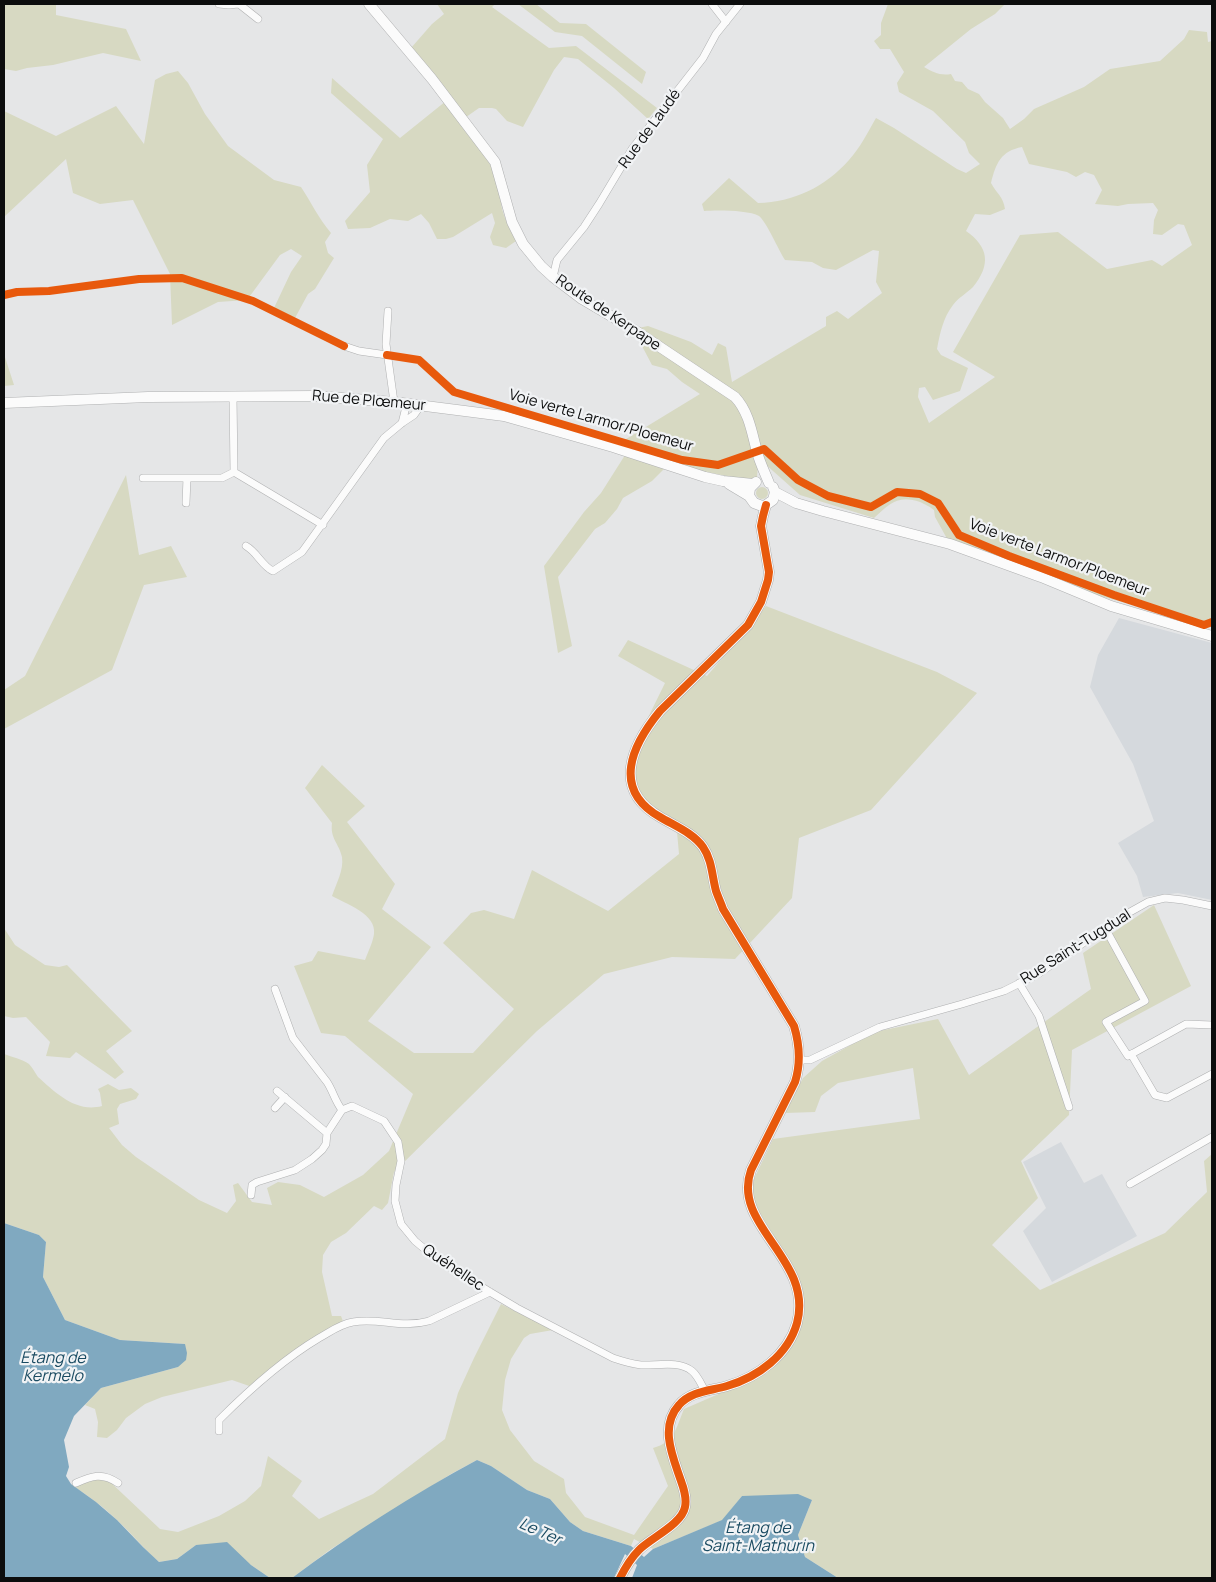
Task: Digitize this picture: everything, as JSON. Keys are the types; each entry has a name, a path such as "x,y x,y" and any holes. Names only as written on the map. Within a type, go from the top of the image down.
{"main road":[{"name":"Route de Kerpape","path":"369,4 432,79 495,162 512,222 523,244 541,266 582,299 633,329 735,397 740,402 748,418 760,460 772,487"},
{"name":"Rue de Plœmeur","path":"4,403 233,396 315,396 407,403 504,416 566,432 705,477 723,481 755,483"},
{"name":"Route de Kerpape","path":"755,483 760,469 760,460"},
{"name":"Rue de Plœmeur","path":"723,481 752,500"},
{"path":"763,594 763,556 758,533 757,515 749,492 755,483 765,481 796,503"},
{"path":"620,1578 639,1550 676,1522 682,1515 685,1507 686,1498 672,1456 668,1430 672,1414 681,1403 696,1394 739,1382 761,1370 779,1355 786,1346 794,1332 797,1321 799,1300 796,1283 782,1256 752,1209 748,1190 751,1170 795,1082 800,1060 798,1040 794,1026 723,909 716,893 710,862 703,847 689,834 646,808 636,794 632,779 632,758 648,725 748,625 761,602 769,572 761,526 762,516 774,496 772,487"},
{"path":"752,500 762,506 796,503 950,544 1041,577 1111,606 1212,637"}],"street":[{"path":"219,4 239,4 258,19"},
{"path":"712,4 726,22"},
{"name":"Rue de Laudé","path":"553,277 557,260 584,227 632,149 703,58 716,34 740,4"},
{"path":"541,266 543,263 557,260"},
{"path":"388,310 386,344 394,402"},
{"path":"344,346 359,351 387,355"},
{"path":"233,396 234,472"},
{"path":"402,423 407,403"},
{"path":"246,546 253,551 268,569 273,571 302,552 384,438 414,415 421,405"},
{"path":"143,478 222,478 234,472"},
{"path":"234,472 322,525"},
{"path":"186,503 187,478"},
{"name":"Rue Saint-Tugdual","path":"800,1060 810,1060 880,1027 1004,990 1038,974 1122,916 1148,902 1165,898 1212,906"},
{"path":"1105,928 1145,1001 1106,1022 1128,1056 1186,1024 1212,1025"},
{"path":"1019,983 1039,1016 1069,1107"},
{"path":"250,1195 252,1186 257,1182 295,1170 322,1150 326,1144 328,1133 342,1110 337,1104 328,1082 293,1038 275,989"},
{"path":"1131,1054 1155,1095 1167,1098 1212,1074"},
{"path":"277,1091 328,1133"},
{"path":"275,1108 285,1097"},
{"name":"Quéhellec","path":"342,1110 352,1106 384,1121 398,1142 401,1161 394,1201 401,1224 415,1242 438,1260 517,1308 613,1358 630,1364 675,1365 688,1368 693,1372 705,1391"},
{"path":"1130,1184 1212,1136"},
{"path":"219,1431 219,1420 283,1361 336,1328 363,1321 410,1325 420,1324 490,1292"},
{"path":"76,1483 92,1476 108,1476 118,1483"}],"shaded area":[{"path":"1119,618 1212,643 1212,900 1178,893 1143,897 1137,876 1118,843 1154,821 1133,764 1090,687 1098,655"},
{"path":"1061,1142 1084,1183 1102,1174 1137,1236 1052,1282 1023,1231 1046,1208 1023,1162"}],"green space":[{"path":"4,4 56,4 56,15 126,29 141,61 103,53 53,65 16,71 4,69"},
{"path":"437,4 495,4 492,7 549,48 576,46 657,108 648,119 578,59 564,57 554,70 523,127 507,121 496,109 492,108 479,108 459,122 488,160 497,178 503,213 516,241 506,248 493,245 490,237 495,223 492,213 453,237 446,239 437,239 429,223 421,214 408,221 390,219 370,228 348,229 345,221 370,192 367,165 383,139 331,93 332,78 400,138 451,97 411,48 432,24 444,14"},
{"path":"518,4 536,4 560,23 586,24 646,72 642,84 582,36 555,32"},
{"path":"888,4 1005,4 995,14 971,29 924,67 940,74 951,74 955,81 962,82 968,89 979,94 1003,118 1010,129 1034,109 1084,87 1110,69 1160,61 1184,39 1189,30 1207,32 1208,42 1212,41 1212,627 1057,584 950,544 935,517 934,510 920,502 906,499 894,502 874,518 800,495 764,463 758,465 757,477 748,480 668,465 652,481 623,498 617,509 605,523 595,529 558,577 572,646 558,653 544,566 584,512 601,493 627,452 613,447 700,394 667,369 652,365 633,329 648,326 691,342 712,355 718,343 726,347 732,382 826,326 826,317 837,311 848,319 882,293 876,282 879,251 873,250 836,270 823,268 812,262 785,260 759,216 740,212 704,211 702,204 729,178 758,203 784,200 808,191 840,170 860,145 876,118 966,173 980,164 969,153 965,142 933,111 899,92 897,83 904,72 890,49 880,49 874,41 881,35 881,23","holes":["1022,147 1029,164 1067,172 1076,177 1085,172 1094,175 1102,190 1095,204 1118,206 1153,203 1158,210 1154,220 1153,234 1162,235 1178,224 1184,225 1192,245 1162,266 1152,260 1107,269 1058,232 1020,235 953,352 995,377 929,423 918,397 919,388 925,387 933,400 960,391 968,368 941,355 937,349 942,326 947,315 957,300 973,287 979,279 985,264 985,257 979,243 966,231 975,214 990,215 1005,209 1001,198 991,183 1000,159 1009,152"]},
{"path":"178,71 188,83 205,114 228,146 274,180 301,187 331,233 325,242 328,253 334,258 315,289 308,294 295,318 274,308 291,272 302,256 291,249 280,255 247,300 218,302 172,325 170,274 133,200 100,204 73,193 66,159 4,217 4,111 56,136 116,106 144,144 155,80 166,74"},
{"path":"4,354 14,385 4,386"},
{"path":"126,475 139,555 171,546 187,577 144,585 112,670 4,729 4,690 25,676"},
{"path":"764,487 767,488 767,498 760,499 757,498 756,491 757,488"},
{"path":"766,606 937,672 977,693 871,810 799,838 792,898 735,959 672,957 604,974 537,1031 394,1172 388,1203 382,1210 374,1206 346,1233 331,1242 323,1255 322,1272 332,1316 341,1316 344,1324 303,1347 255,1388 232,1380 162,1397 145,1404 126,1418 117,1430 107,1438 97,1437 98,1422 95,1409 85,1405 101,1388 178,1367 185,1344 120,1340 65,1320 43,1277 46,1242 39,1235 4,1223 4,1054 29,1064 38,1077 59,1095 84,1107 102,1106 98,1089 108,1084 119,1090 131,1088 139,1094 136,1099 120,1104 117,1109 119,1124 109,1128 122,1145 136,1157 199,1200 227,1213 236,1201 233,1185 238,1183 252,1202 272,1205 267,1188 278,1182 300,1185 324,1197 363,1175 389,1151 413,1094 345,1036 321,1033 294,966 312,961 318,951 365,960 374,934 374,927 366,915 332,896 341,872 341,852 333,837 332,823 305,788 322,765 365,806 347,822 395,884 382,909 431,947 368,1021 414,1053 473,1053 514,1009 443,943 471,913 484,910 514,919 532,870 608,911 679,854 677,832 629,786 636,742 665,683 618,656 628,640 707,676"},
{"path":"1154,905 1191,986 1072,1050 1069,1115 1021,1161 1038,1198 992,1245 1040,1290 1165,1233 1207,1192 1204,1161 1212,1154 1212,1578 838,1578 805,1557 798,1535 812,1500 742,1496 723,1520 653,1549 634,1539 631,1546 583,1531 570,1522 550,1499 527,1490 491,1466 477,1460 451,1474 331,1549 292,1578 270,1578 251,1565 196,1545 177,1559 159,1562 113,1516 72,1485 80,1484 92,1476 107,1479 160,1529 178,1532 219,1516 245,1501 261,1486 268,1456 302,1481 292,1496 319,1519 373,1494 445,1439 458,1393 501,1304 553,1330 530,1334 524,1338 511,1359 505,1380 502,1410 510,1430 534,1461 564,1479 566,1493 585,1517 634,1535 668,1486 653,1448 666,1442 674,1433 684,1409 767,1373 800,1326 799,1288 772,1233 756,1207 751,1185 773,1139 920,1119 913,1068 838,1083 821,1096 815,1112 785,1113 803,1078 822,1061 879,1031 938,1019 969,1075 1091,989 1083,953"},
{"path":"4,928 15,945 45,965 59,967 67,965 132,1031 106,1051 124,1072 115,1079 76,1052 70,1058 46,1056 50,1042 26,1017 13,1018 4,1016"}],"water":[{"name":"Étang de Kermélo","path":"4,1223 39,1235 46,1242 43,1277 65,1320 120,1340 185,1344 186,1360 178,1367 101,1388 74,1416 64,1440 69,1467 66,1476 71,1484 117,1520 159,1562 177,1559 196,1545 227,1542 251,1565 270,1578 4,1578"},
{"path":"477,1460 491,1466 527,1490 550,1499 570,1522 583,1531 631,1546 644,1557 653,1549 722,1520 742,1496 798,1494 812,1500 798,1535 805,1557 838,1578 632,1578 637,1565 625,1554 614,1578 292,1578 382,1516"}],"cycle path":[{"path":"4,295 139,279 182,278 253,301 344,346"},
{"name":"Voie verte Larmor/Ploemeur","path":"387,355 419,360 454,392 682,460 718,465 764,449 798,480 828,496 871,507 897,492 920,494 938,503 959,535 1009,556 1114,595 1204,625 1212,622"},
{"path":"620,1578 636,1553 672,1525 683,1513 686,1500 674,1462 669,1432 673,1414 679,1405 689,1397 739,1382 760,1371 779,1355 787,1345 797,1323 799,1300 794,1280 785,1261 761,1226 752,1209 748,1190 751,1170 795,1082 799,1054 794,1026 723,909 716,891 708,857 703,847 689,834 645,806 635,793 631,780 631,766 635,752 650,724 660,711 748,625 761,602 769,572 761,526 766,505"}],"water label":[{"name":"Le Ter","path":"540,1532"},
{"name":"Étang de Saint-Mathurin","path":"758,1538"}]}
